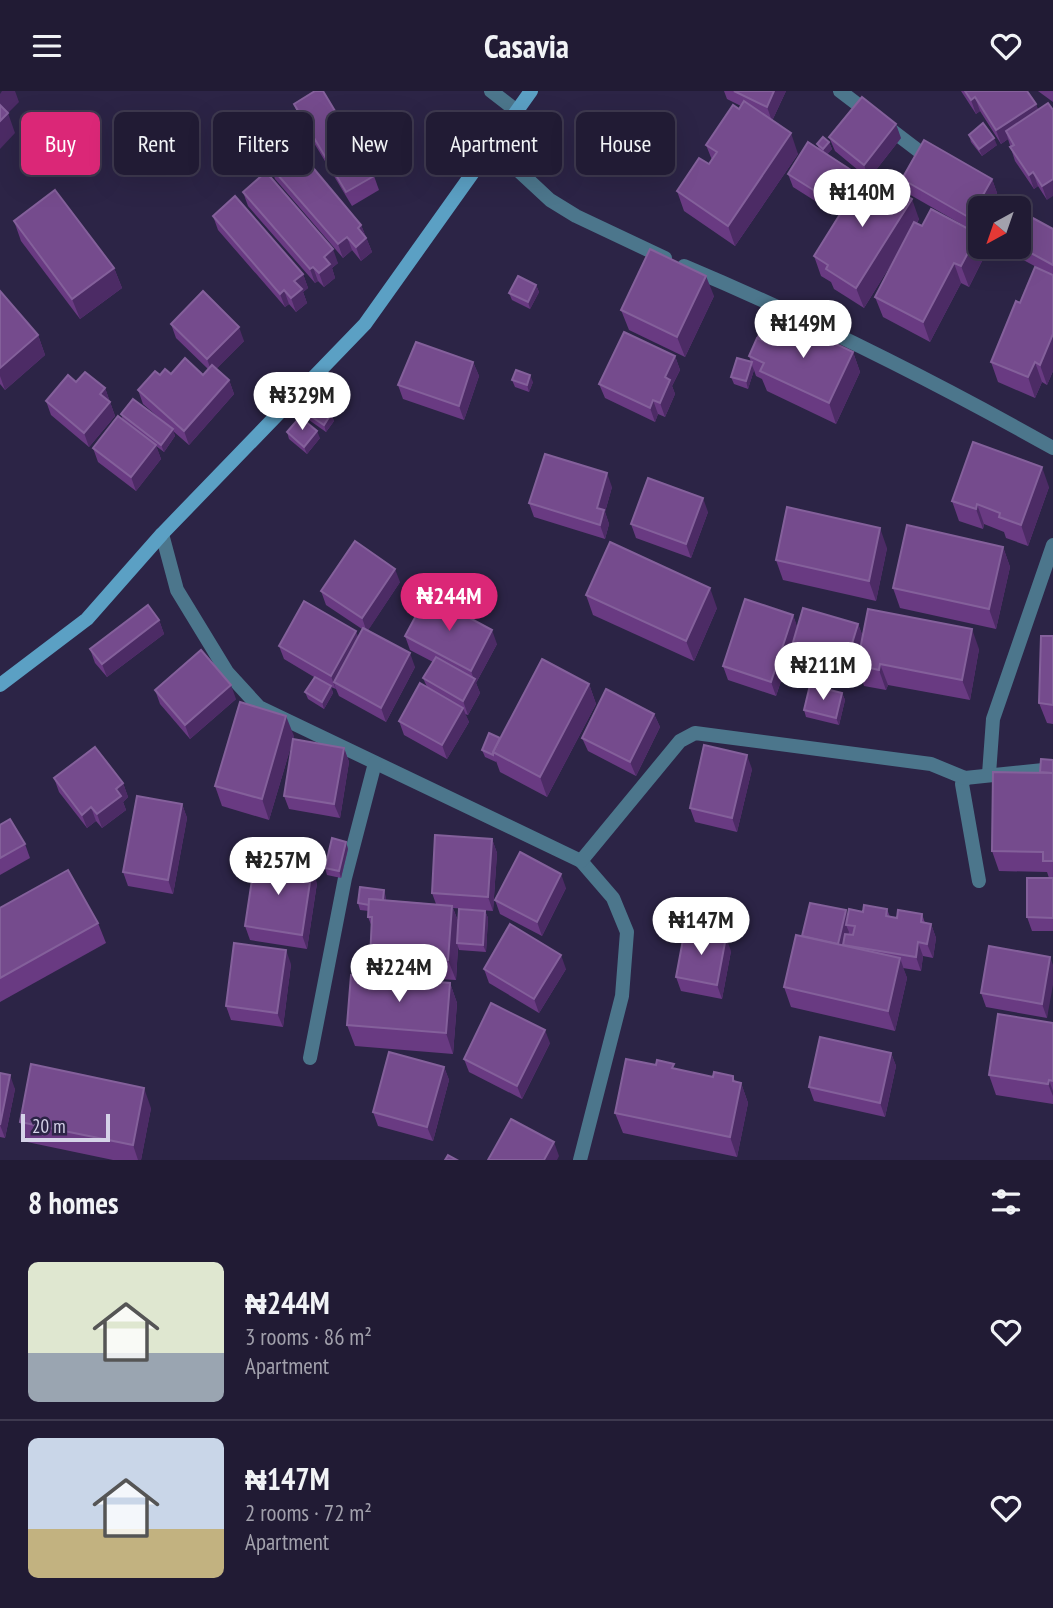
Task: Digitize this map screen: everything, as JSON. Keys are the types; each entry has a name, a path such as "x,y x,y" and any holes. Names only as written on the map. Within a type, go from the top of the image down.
{"street":[{"path":"491,91 517,111 531,91"},
{"path":"840,91 940,168"},
{"path":"0,685 87,619 162,534 365,324 471,175"},
{"path":"523,175 550,200 576,216 758,298 977,405 1053,448"},
{"path":"162,534 177,590 227,672 259,708 581,861 613,898 627,932 622,996 580,1160"},
{"path":"989,774 993,719 1053,545"},
{"path":"581,861 680,741 695,733 931,764 965,778 1053,769"},
{"path":"310,1058 345,878 375,763"},
{"path":"965,778 962,784 979,881"}],"building":[{"path":"315,91 323,91 336,112 327,112 327,160 313,136 313,112 299,112 294,104"},
{"path":"734,91 774,91 767,107"},
{"path":"965,91 1027,91 1036,104 996,130 975,97 971,100"},
{"path":"862,97 896,124 864,165 829,137"},
{"path":"744,101 791,133 728,226 677,191 699,158 709,164 717,152 706,145 733,105 739,109"},
{"path":"1048,103 1053,110 1053,179 1042,186 1033,172 1029,175 1010,147 1014,145 1006,131"},
{"path":"0,105 8,113 0,121"},
{"path":"983,123 994,138 979,149 969,135"},
{"path":"823,137 829,142 823,149 817,144"},
{"path":"924,140 992,179 982,196 968,196 968,217 902,179"},
{"path":"808,142 854,172 834,203 788,174"},
{"path":"313,168 361,225 358,228 366,238 356,247 347,237 338,244 278,175 313,175"},
{"path":"867,171 912,199 856,288 826,269 828,265 814,256"},
{"path":"263,175 269,175 333,249 324,257 330,264 319,273 313,267 310,269 243,192"},
{"path":"336,175 374,176 346,192"},
{"path":"894,176 902,180 900,187 891,183"},
{"path":"55,190 114,268 72,299 14,221"},
{"path":"235,196 303,274 294,281 302,289 291,298 284,290 280,294 213,216"},
{"path":"931,209 968,229 968,253 961,266 954,263 923,322 875,297 914,222 922,226"},
{"path":"1031,217 1053,229 1053,265 1031,253"},
{"path":"650,249 706,276 677,337 621,310"},
{"path":"1035,267 1053,275 1053,334 1040,365 1035,362 1028,377 991,362 1016,301 1020,303"},
{"path":"518,276 536,285 528,302 509,293"},
{"path":"0,291 38,335 0,368"},
{"path":"203,291 239,327 207,359 171,324"},
{"path":"766,317 778,323 768,342 758,337"},
{"path":"784,319 853,352 829,403 760,371 764,363 749,356 757,338 772,345"},
{"path":"624,332 675,356 665,377 670,380 660,403 653,400 650,408 599,384"},
{"path":"416,342 473,362 459,406 398,385"},
{"path":"185,358 203,375 212,365 229,380 184,431 138,390 155,371 160,375 165,369 171,374"},
{"path":"737,358 752,362 746,381 731,377"},
{"path":"516,370 530,375 527,385 512,380"},
{"path":"85,372 105,388 100,394 110,402 84,433 46,401 68,375 76,382"},
{"path":"327,383 343,394 334,408 317,396"},
{"path":"133,399 173,429 161,445 121,414"},
{"path":"314,402 331,414 324,425 306,413"},
{"path":"118,416 156,445 131,477 93,448"},
{"path":"300,417 317,431 304,447 287,432"},
{"path":"973,442 1042,467 1021,525 999,517 1000,513 977,504 976,509 952,501"},
{"path":"545,454 607,473 597,508 604,510 600,525 529,503"},
{"path":"648,478 703,498 686,544 631,524"},
{"path":"787,507 880,528 869,581 776,560"},
{"path":"907,525 1003,547 989,609 893,588"},
{"path":"355,541 395,569 362,618 321,591"},
{"path":"610,542 710,588 686,641 586,595"},
{"path":"427,595 492,630 471,671 405,636"},
{"path":"745,599 793,615 771,682 723,666"},
{"path":"304,601 356,631 331,676 279,646"},
{"path":"148,605 159,620 102,664 90,649"},
{"path":"803,608 858,624 843,673 789,656"},
{"path":"868,609 972,629 962,680 880,664 879,670 857,665"},
{"path":"363,628 410,653 381,708 334,682"},
{"path":"1041,636 1053,636 1053,705 1039,703"},
{"path":"201,650 231,685 185,725 155,690"},
{"path":"436,657 475,679 463,701 423,678"},
{"path":"542,659 589,684 540,777 493,752"},
{"path":"315,677 331,686 322,702 305,692"},
{"path":"420,683 463,708 442,745 399,721"},
{"path":"810,685 842,693 836,718 804,710"},
{"path":"606,689 654,714 630,762 582,738"},
{"path":"240,702 286,716 262,799 215,786"},
{"path":"489,733 500,738 493,755 482,750"},
{"path":"293,739 344,748 334,804 284,796"},
{"path":"704,745 747,755 732,818 690,808"},
{"path":"95,747 123,783 116,789 121,796 97,814 91,807 82,815 54,778"},
{"path":"1041,759 1053,760 1053,773 1040,772"},
{"path":"993,772 1053,773 1053,861 1043,861 1043,852 992,851"},
{"path":"137,796 182,804 168,880 123,872"},
{"path":"10,819 25,844 0,858 0,825"},
{"path":"435,835 492,839 488,897 432,893"},
{"path":"332,838 346,842 339,871 325,868"},
{"path":"520,852 561,874 537,922 495,900"},
{"path":"255,860 312,869 302,935 245,926"},
{"path":"68,870 98,923 0,978 0,908"},
{"path":"1027,878 1053,878 1053,918 1027,917"},
{"path":"360,887 384,890 383,900 369,899 369,905 358,903"},
{"path":"369,899 452,906 448,960 430,959 430,963 370,959 372,917 368,917"},
{"path":"810,903 846,910 838,944 802,936"},
{"path":"864,905 887,909 886,916 897,918 898,910 922,914 921,922 931,924 927,944 918,942 916,957 843,945 845,934 853,935 855,926 846,925 849,909 863,912"},
{"path":"459,909 485,911 483,945 457,943"},
{"path":"510,924 561,955 534,999 484,969"},
{"path":"685,929 726,937 717,985 676,977"},
{"path":"796,935 900,958 888,1011 784,987"},
{"path":"234,943 286,950 277,1013 226,1006"},
{"path":"989,946 1050,957 1042,1004 981,993"},
{"path":"351,975 450,983 446,1033 347,1025"},
{"path":"491,1003 545,1030 517,1086 464,1059"},
{"path":"998,1014 1053,1023 1053,1081 1049,1080 1048,1084 989,1075"},
{"path":"820,1037 891,1053 880,1103 809,1087"},
{"path":"389,1052 444,1067 427,1127 373,1112"},
{"path":"626,1059 656,1065 657,1060 674,1064 672,1068 713,1077 714,1072 733,1076 733,1081 741,1083 730,1137 615,1113"},
{"path":"31,1064 144,1088 133,1145 20,1122"},
{"path":"0,1073 10,1075 0,1125"},
{"path":"511,1119 554,1142 544,1160 488,1160"}]}
